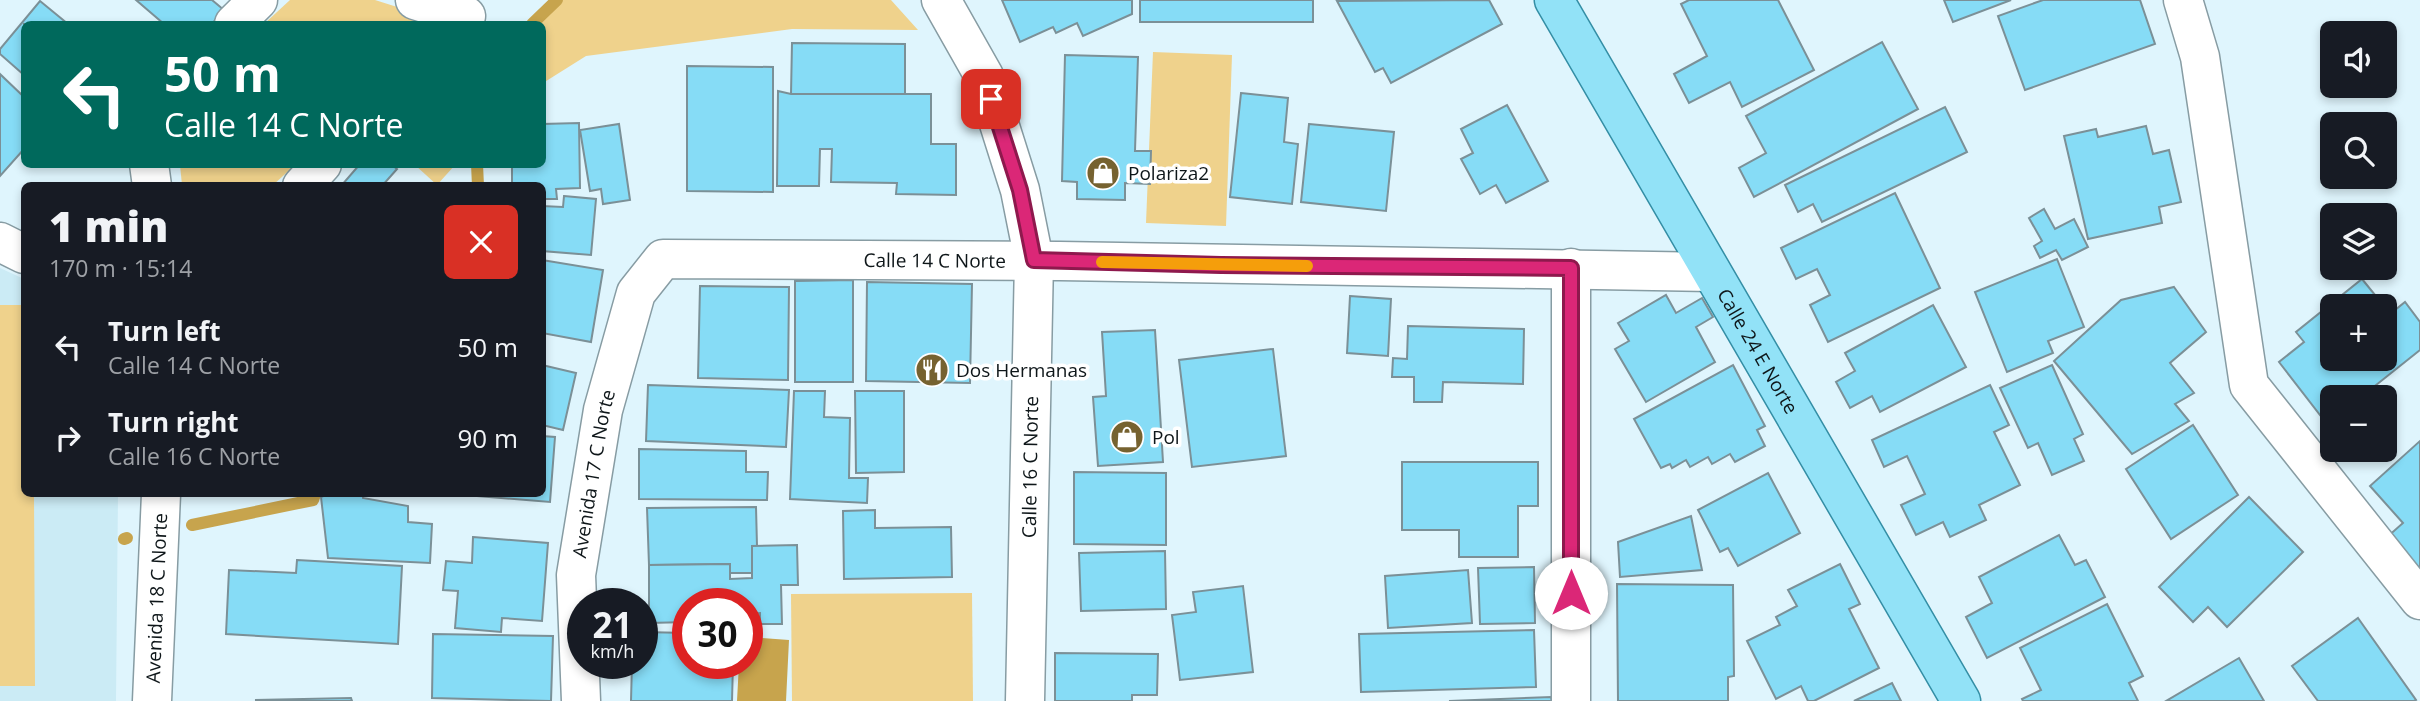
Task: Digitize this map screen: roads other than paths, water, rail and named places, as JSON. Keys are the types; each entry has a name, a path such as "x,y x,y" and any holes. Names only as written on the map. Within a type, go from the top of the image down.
{"main road":[{"name":"Calle 24 E Norte","path":"1554,0 1961,701"}],"street":[{"path":"237,21 258,0"},
{"path":"415,0 468,14"},
{"name":"Calle 16 C Norte","path":"941,0 984,76 1020,190 1034,260 1025,701"},
{"path":"2183,0 2200,57 2249,385 2420,600"},
{"path":"306,182 318,168"},
{"path":"0,242 21,252"},
{"name":"Calle 14 C Norte","path":"663,259 1034,260 1711,272"},
{"name":"Avenida 17 C Norte","path":"581,701 576,575 603,410 636,293 663,259"},
{"path":"1571,268 1571,701"},
{"name":"Avenida 18 C Norte","path":"152,701 161,497"}],"waterway":[{"path":"535,21 557,0"},
{"path":"477,168 478,182"},
{"path":"192,525 313,500 314,497"}],"place":[{"name":"Polariza2","path":"1103,173"},
{"name":"Dos Hermanas","path":"932,370"},
{"name":"Pol","path":"1127,437"}]}
